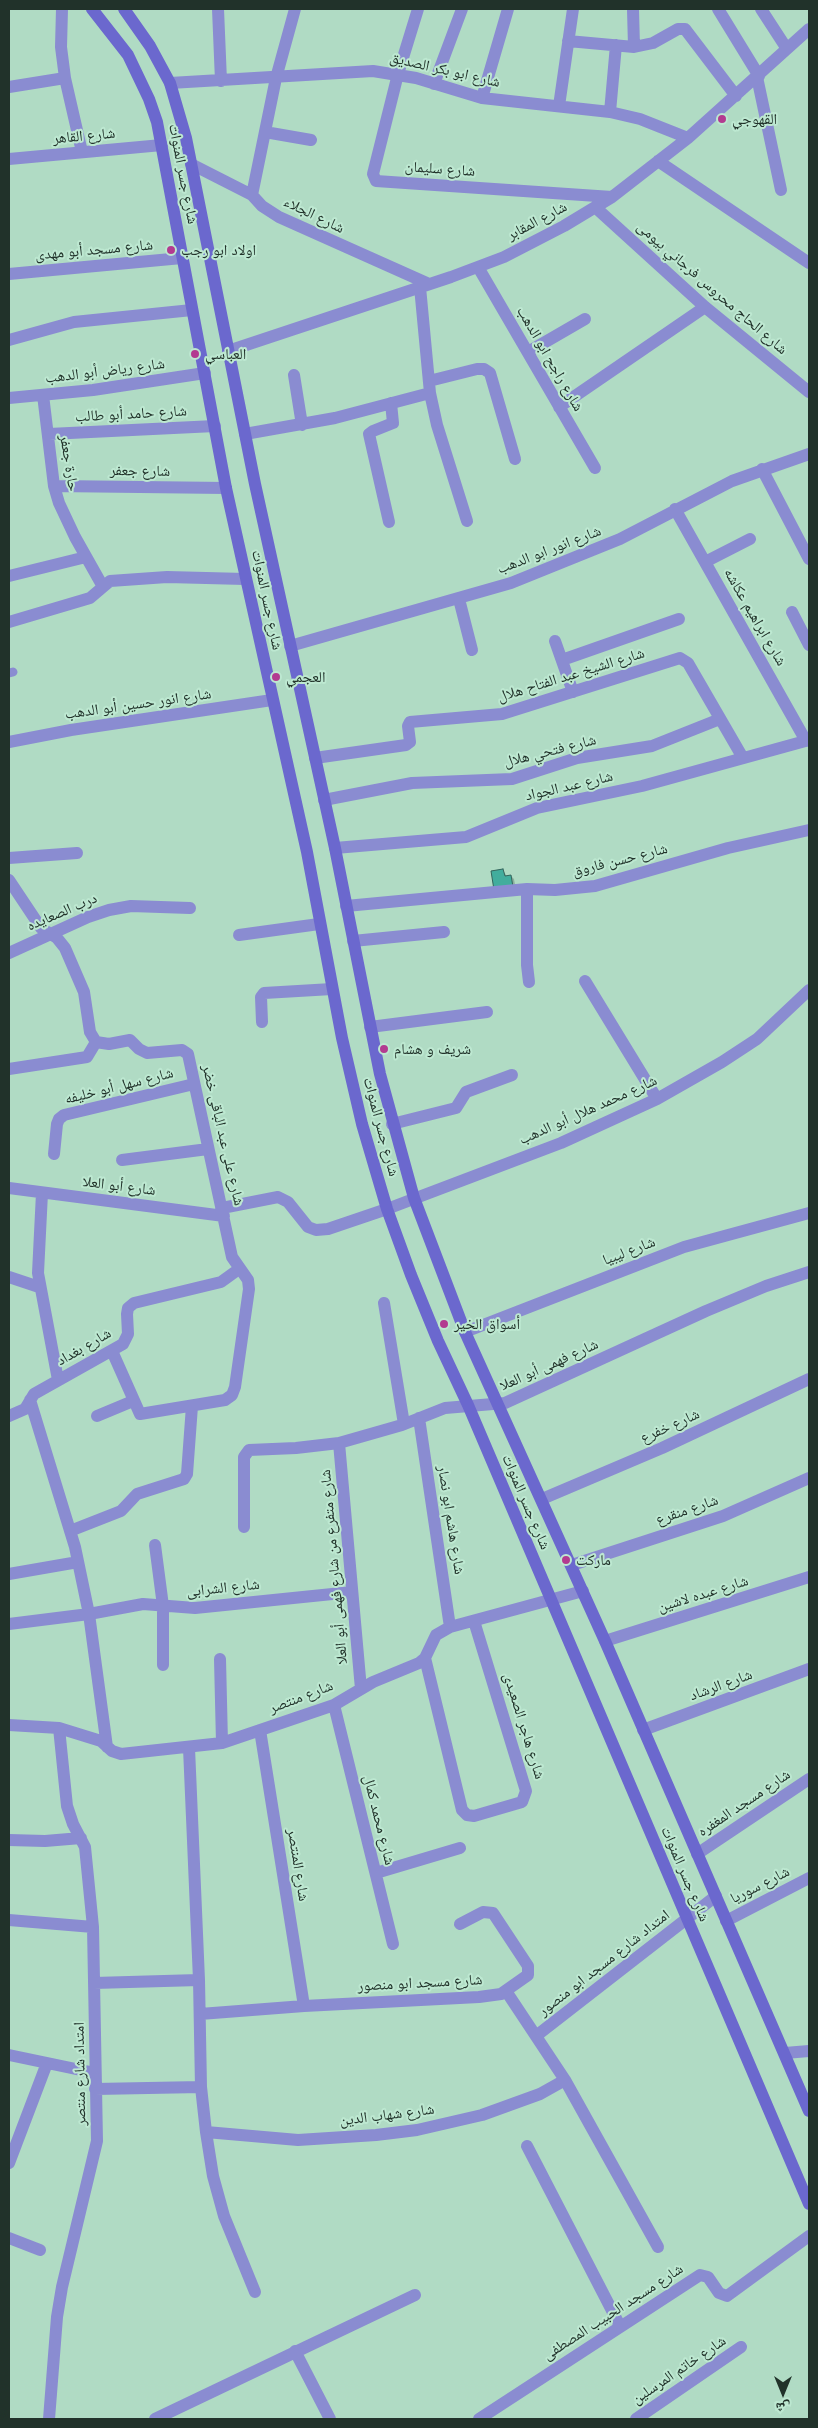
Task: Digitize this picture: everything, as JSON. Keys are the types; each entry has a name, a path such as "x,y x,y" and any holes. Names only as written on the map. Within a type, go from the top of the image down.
{"street":[{"path":"62,9 61,46 65,78 82,152"},
{"name":"شارع جسر المنوات","path":"92,9 114,35 139,77 157,122 245,579 307,852 332,989 362,1124 387,1209 410,1276 468,1406 809,2204"},
{"name":"شارع جسر المنوات","path":"124,9 150,46 170,83 180,114 245,434 335,848 370,1026 392,1124 414,1198 465,1332 606,1641 809,2111"},
{"path":"218,9 220,81"},
{"path":"252,196 276,78 295,9"},
{"path":"398,74 418,9"},
{"path":"434,84 462,9"},
{"path":"482,98 508,9"},
{"path":"559,106 572,9"},
{"path":"634,9 634,47"},
{"path":"718,9 758,76 781,190"},
{"path":"761,9 787,49"},
{"name":"شارع المقابر","path":"228,351 425,286 478,267 534,242 612,197 688,138 809,28"},
{"path":"568,42 634,47 653,43 678,29 688,30 736,96"},
{"path":"610,112 616,45"},
{"name":"شارع ابو بكر الصديق","path":"170,83 276,78 357,71 398,74 482,98 610,112 640,120 688,138"},
{"name":"شارع سليمان","path":"398,74 373,174 376,181 612,197"},
{"path":"9,87 65,78"},
{"path":"265,132 311,140"},
{"name":"شارع القاهر","path":"9,159 162,145"},
{"path":"658,161 809,263"},
{"name":"شارع الجلاء","path":"191,164 252,196 262,206 280,217 425,286"},
{"name":"شارع الحاج محروس فرجاني بيومى","path":"595,207 705,307 809,392"},
{"name":"شارع مسجد أبو مهدى","path":"9,274 182,258"},
{"name":"شارع راجح ابو الدهب","path":"478,267 595,468"},
{"path":"425,286 430,387 437,424 467,521"},
{"path":"560,407 705,307"},
{"path":"9,340 74,322 192,310"},
{"path":"528,352 584,319"},
{"path":"245,434 302,425 391,404 477,369 484,369 490,373 515,459"},
{"name":"شارع رياض أبو الدهب","path":"9,398 204,374"},
{"path":"294,375 302,425"},
{"name":"حارة جعفر","path":"43,395 54,486 66,520 102,585"},
{"path":"389,522 370,434 393,423 391,404"},
{"name":"شارع حامد أبو طالب","path":"49,434 215,426"},
{"name":"شارع انور ابو الدهب","path":"290,646 459,599 566,562 620,539 732,481 809,454"},
{"path":"762,469 809,558"},
{"name":"شارع جعفر","path":"54,486 226,488"},
{"name":"شارع ابراهيم عكاشه","path":"675,509 808,741"},
{"path":"705,562 750,539"},
{"path":"9,576 86,556"},
{"path":"9,622 90,598 102,585 110,581 144,577 245,579"},
{"path":"459,599 472,650"},
{"path":"792,612 809,645"},
{"path":"562,660 679,619"},
{"path":"555,641 573,692"},
{"name":"شارع الشيخ عبد الفتاح هلال","path":"315,758 408,745 408,724 412,722 502,714 680,658 688,663 742,758"},
{"name":"شارع انور حسين أبو الدهب","path":"9,742 71,730 272,700"},
{"name":"شارع فتحي هلال","path":"324,800 412,783 512,779 576,758 652,746 720,718"},
{"name":"شارع عبد الجواد","path":"335,848 466,837 538,808 642,786 808,741"},
{"name":"شارع حسن فاروق","path":"346,906 527,889 555,890 595,886 728,848 809,830"},
{"path":"9,858 77,853"},
{"path":"9,880 41,928 62,942 84,992 90,1032 96,1042 90,1055 83,1059 9,1069"},
{"path":"527,889 527,964 530,982"},
{"name":"درب الصعايده","path":"9,953 109,910 131,906 190,908"},
{"path":"239,936 319,924"},
{"path":"353,941 444,932"},
{"path":"584,981 657,1099"},
{"path":"262,1022 261,997 264,993 332,989"},
{"name":"شارع محمد هلال أبو الدهب","path":"387,1209 561,1143 657,1099 722,1062 757,1039 809,990"},
{"path":"370,1026 487,1012"},
{"name":"شارع على عبد الباقى خضر","path":"96,1042 109,1044 130,1040 139,1049 147,1053 185,1051 188,1054 232,1257 239,1269 245,1273 249,1289 234,1391 226,1400 143,1415 137,1411 133,1401"},
{"path":"392,1124 456,1108 466,1092 512,1075"},
{"name":"شارع سهل أبو خليفه","path":"54,1154 57,1122 64,1115 194,1084"},
{"path":"122,1160 208,1149"},
{"name":"شارع أبو العلا","path":"9,1188 223,1212"},
{"path":"42,1193 38,1260 39,1287 58,1380"},
{"path":"223,1212 278,1198 288,1202 308,1227 316,1230 328,1229 387,1209"},
{"name":"شارع ليبيا","path":"465,1332 684,1247 809,1214"},
{"name":"شارع بغداد","path":"9,1416 22,1412 34,1394 112,1351 127,1339 128,1308 134,1303 221,1282 239,1269"},
{"name":"شارع فهمى أبو العلا","path":"244,1526 244,1457 252,1449 296,1448 339,1442 404,1424 445,1408 498,1404 512,1401 706,1311 809,1272"},
{"path":"9,1277 39,1287"},
{"path":"384,1303 404,1424"},
{"path":"97,1416 133,1401 112,1351"},
{"name":"شارع خفرع","path":"542,1499 662,1448 809,1379"},
{"path":"30,1400 78,1562 89,1614 107,1747"},
{"path":"70,1531 121,1511 136,1494 184,1479 187,1474 192,1406"},
{"name":"شارع هاشم ابو نصار","path":"419,1418 450,1626"},
{"name":"شارع متفرع من شارع فهمى أبو العلا","path":"339,1442 361,1688"},
{"name":"شارع منقرع","path":"572,1565 723,1516 809,1478"},
{"path":"155,1545 163,1606 163,1665"},
{"path":"9,1574 78,1562"},
{"name":"شارع عبده لاشين","path":"606,1641 809,1577"},
{"name":"شارع الشرابى","path":"9,1624 89,1614 143,1604 195,1608 352,1592"},
{"path":"425,1658 436,1635 450,1626 583,1592"},
{"name":"شارع هاجر الصعيدى","path":"425,1658 462,1810 467,1815 474,1816 522,1802 526,1795 525,1787 474,1621"},
{"name":"شارع منتصر","path":"9,1724 60,1728 101,1741 112,1751 121,1754 222,1743 334,1705 361,1688 410,1667 425,1658"},
{"path":"220,1659 222,1743"},
{"name":"شارع الرشاد","path":"643,1730 809,1670"},
{"name":"شارع محمد كمال","path":"334,1705 394,1944"},
{"name":"امتداد شارع منتصر","path":"49,2419 60,2297 96,2147 93,1927 86,1856 81,1838 69,1815 60,1728"},
{"name":"شارع المنتصر","path":"260,1730 304,2006"},
{"path":"189,1748 199,1980 201,2087 206,2132 213,2176 224,2216 256,2292"},
{"name":"شارع مسجد المغفره","path":"697,1854 809,1779"},
{"path":"9,1840 45,1841 81,1838"},
{"path":"376,1873 460,1848"},
{"name":"شارع سوريا","path":"726,1920 809,1878"},
{"name":"امتداد شارع مسجد ابو منصور","path":"536,2036 716,1896"},
{"name":"شارع مسجد ابو منصور","path":"200,2014 304,2006 479,1997 506,1991 526,1977 529,1969 495,1915 491,1912 483,1912 460,1924"},
{"path":"9,1920 93,1927"},
{"path":"94,1984 199,1980"},
{"path":"506,1991 565,2080 658,2247"},
{"path":"785,2053 809,2051"},
{"path":"9,2054 95,2073"},
{"path":"9,2163 47,2063"},
{"name":"شارع شهاب الدين","path":"206,2132 298,2140 376,2135 417,2130 482,2116 540,2094 565,2080"},
{"path":"95,2089 201,2087"},
{"path":"527,2146 620,2326"},
{"name":"شارع مسجد الحبيب المصطفى","path":"479,2419 700,2275 708,2277 722,2295 731,2294 809,2236"},
{"path":"9,2238 40,2250"},
{"path":"155,2419 416,2295"},
{"name":"شارع خاتم المرسلين","path":"636,2419 741,2347"},
{"path":"295,2351 330,2419"}],"building":[{"path":"503,869 505,876 511,875 513,887 494,890 491,871"}],"place":[{"name":"القهوجي","path":"722,119"},
{"name":"اولاد ابو رجب","path":"171,250"},
{"name":"العباسي","path":"195,354"},
{"name":"العجمي","path":"276,677"},
{"name":"شريف و هشام","path":"384,1049"},
{"name":"أسواق الخير","path":"444,1324"},
{"name":"ماركت","path":"566,1560"}]}
